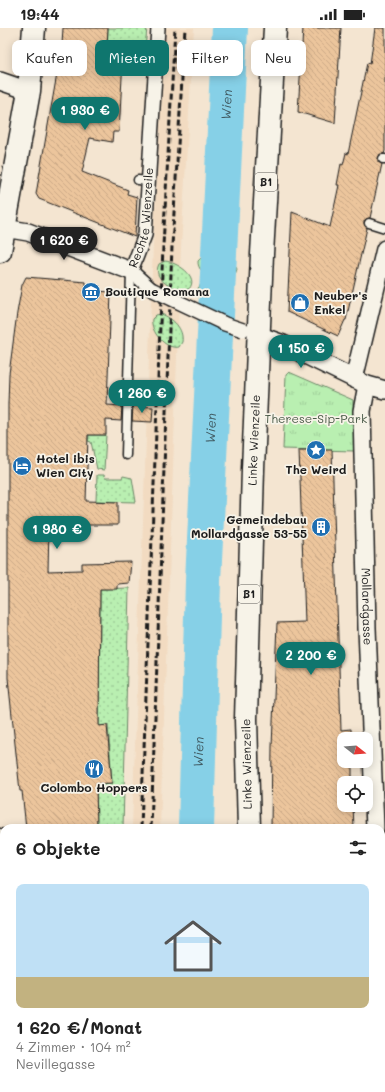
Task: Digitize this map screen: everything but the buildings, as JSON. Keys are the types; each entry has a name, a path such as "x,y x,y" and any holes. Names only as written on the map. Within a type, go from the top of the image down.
{"main road":[{"path":"0,251 30,91 34,28"},
{"name":"Linke Wienzeile","path":"249,824 246,719 250,332 275,28"}],"street":[{"name":"Rechte Wienzeile","path":"131,271 145,235 143,181 158,28"},
{"path":"0,81 30,91"},
{"path":"4,228 28,232 131,271 151,289 225,324 283,344 360,382 385,390"},
{"name":"Mollardgasse","path":"375,824 367,628 360,382 385,249"}],"lane":[{"path":"368,223 385,228"},
{"name":"Rechte Wienzeile","path":"126,455 131,271"}],"shaded area":[{"path":"166,28 194,28 193,40 177,40 177,76 191,76 181,247 160,824 132,824 153,245 163,76 169,76 169,40 165,40"}],"green space":[{"path":"108,28 147,28 146,40 107,40"},
{"path":"210,255 222,257 232,262 237,269 235,275 218,278 206,275 199,267 198,261 201,258"},
{"path":"165,261 175,264 185,270 191,279 192,284 189,289 177,289 161,280 157,270 159,264"},
{"path":"204,283 221,288 230,296 232,300 228,311 218,311 204,304 198,295 197,290 201,284"},
{"path":"161,314 170,318 179,328 182,342 179,347 169,346 164,343 153,329 152,319 156,315"},
{"name":"Therese-Sip-Park","path":"289,372 353,400 354,451 283,449 286,375"},
{"path":"89,435 106,435 104,470 97,469 91,442 88,441"},
{"path":"97,475 104,475 105,478 122,478 123,476 132,478 136,502 96,501"},
{"path":"129,588 123,824 97,824 96,784 112,783 108,725 99,726 100,589"}],"waterway":[{"name":"Wien","path":"196,824 203,581 230,28"}],"railway":[{"path":"141,824 163,246 175,28"},
{"path":"151,824 172,246 185,28"}],"place":[{"name":"Boutique Romana","path":"91,292"},
{"name":"Neuber's Enkel","path":"300,303"},
{"name":"The Weird","path":"316,450"},
{"name":"Hotel ibis Wien City","path":"22,466"},
{"name":"Gemeindebau Mollardgasse 53-55","path":"321,527"},
{"name":"Colombo Hoppers","path":"94,769"}]}
